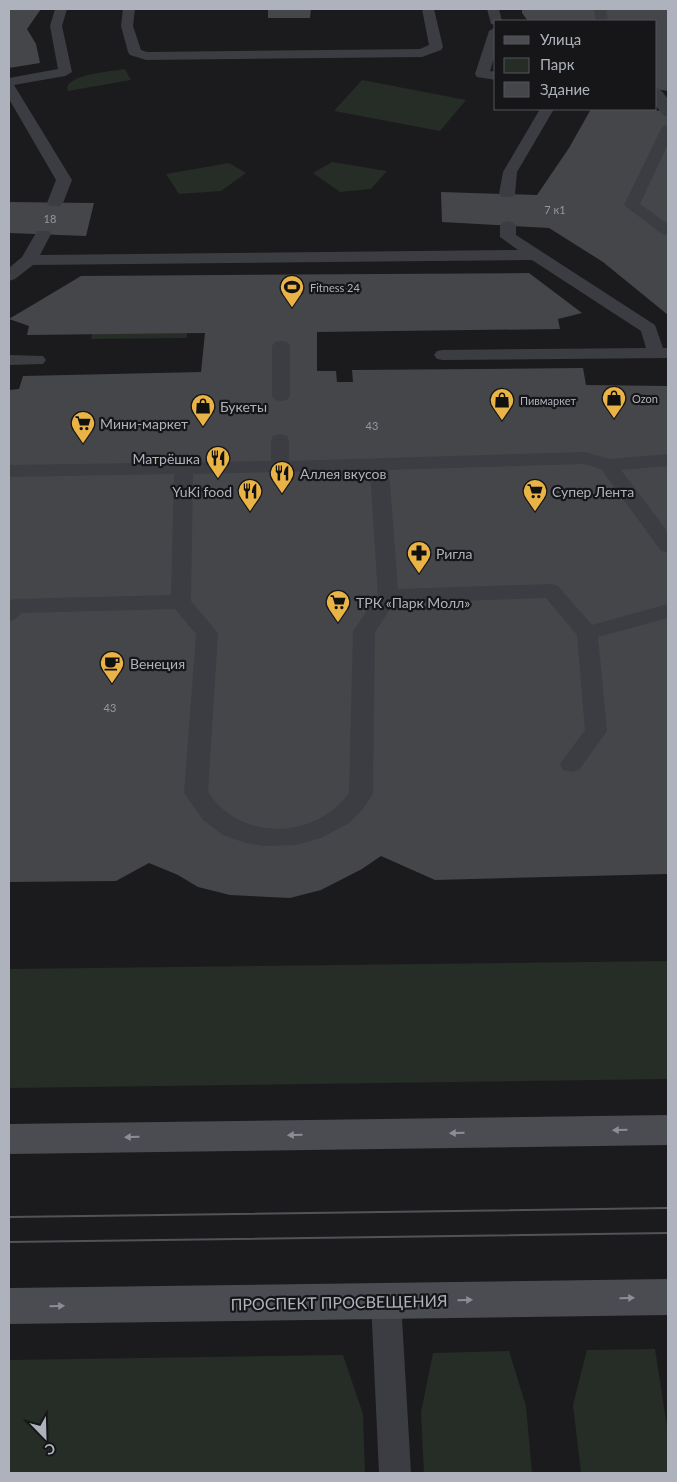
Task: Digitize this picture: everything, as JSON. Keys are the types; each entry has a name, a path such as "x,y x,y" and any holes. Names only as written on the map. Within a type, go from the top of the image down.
{"main road":[{"path":"9,1139 668,1130"},
{"name":"ПРОСПЕКТ ПРОСВЕЩЕНИЯ","path":"9,1306 668,1297"}],"lane":[{"path":"9,82 65,72 56,26 60,9"},
{"path":"129,9 127,26 135,52 146,56 156,56 422,53 436,47 428,9"},
{"path":"494,36 482,74 494,76"},
{"path":"9,88 64,180 55,203"},
{"path":"657,95 668,110"},
{"path":"507,194 510,172 546,110"},
{"path":"668,129 632,205 668,231"},
{"path":"443,355 662,353 649,328 508,237 508,226"},
{"path":"9,276 29,260 43,234"},
{"path":"29,260 534,255"},
{"path":"281,346 281,396"},
{"path":"9,360 36,360"},
{"path":"280,440 280,467"},
{"path":"9,471 184,470 585,458 608,465 668,460"},
{"path":"184,470 181,602 207,633 196,793 205,808 219,821 237,831 258,836 281,838 303,835 340,818 352,807 360,794 364,631 388,596 379,465"},
{"path":"608,465 668,546"},
{"path":"388,596 551,591 586,632 596,731 571,764"},
{"path":"9,614 15,606 181,602"},
{"path":"586,632 668,611"},
{"path":"386,1301 395,1473"}],"green space":[{"path":"125,69 131,80 68,91 67,87 71,82 84,76"},
{"path":"362,80 466,100 440,131 334,111"},
{"path":"332,162 387,171 371,189 340,192 313,173"},
{"path":"229,163 246,173 221,191 179,194 166,174"},
{"path":"187,333 187,338 91,339 92,334"},
{"path":"668,961 668,1079 9,1088 9,969"},
{"path":"655,1349 668,1433 668,1473 581,1473 573,1405 587,1350"},
{"path":"509,1351 526,1406 532,1473 424,1473 421,1412 433,1353"},
{"path":"343,1355 363,1414 365,1473 9,1473 9,1360"}],"building":[{"path":"9,9 41,9 27,29 36,44 40,63 9,68"},
{"path":"268,9 311,9 310,18 268,18"},
{"path":"522,9 668,9 668,91 657,89 657,20 527,20 522,13"},
{"path":"590,110 654,110 668,112 668,315 603,262 549,228 442,222 441,192 537,195 569,148"},
{"path":"9,202 94,203 86,236 9,233"},
{"name":"ТРК «Парк Молл»","path":"529,273 582,313 558,319 560,329 317,332 317,371 336,371 337,382 353,382 352,370 583,368 586,385 668,386 668,874 435,880 381,856 362,869 321,890 290,898 230,895 198,887 178,875 149,863 116,881 9,882 9,390 19,389 23,376 201,372 205,333 27,335 29,326 9,319 81,276"}],"tram line":[{"path":"9,1217 668,1208"},
{"path":"9,1242 668,1233"}],"place":[{"name":"Fitness 24","path":"292,308"},
{"name":"Ozon","path":"614,419"},
{"name":"Пивмаркет","path":"502,421"},
{"name":"Букеты","path":"203,427"},
{"name":"Мини-маркет","path":"83,444"},
{"name":"Матрёшка","path":"218,479"},
{"name":"Аллея вкусов","path":"282,494"},
{"name":"YuKi food","path":"250,512"},
{"name":"Супер Лента","path":"535,512"},
{"name":"Ригла","path":"419,574"},
{"name":"ТРК «Парк Молл»","path":"338,623"},
{"name":"Венеция","path":"112,684"}]}
